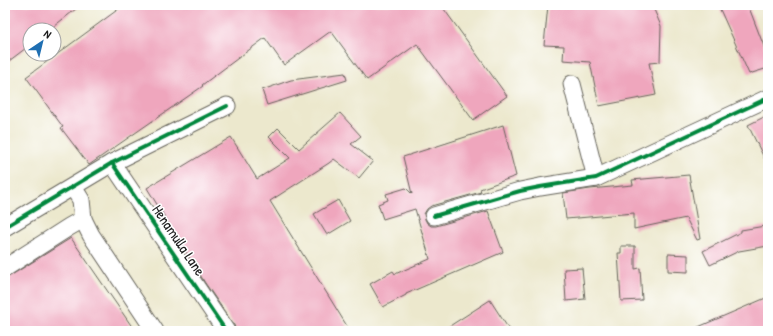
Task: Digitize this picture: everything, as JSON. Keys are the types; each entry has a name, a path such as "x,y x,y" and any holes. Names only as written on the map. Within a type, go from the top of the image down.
{"street":[{"path":"572,84 596,178"},
{"path":"434,216 520,191 596,178 768,98"},
{"path":"5,227 112,163 227,106"},
{"name":"Henamulla Lane","path":"112,163 226,331"},
{"path":"73,187 81,200 83,219 91,235 155,331"},
{"path":"5,268 83,219"}],"building":[{"path":"5,5 81,5 59,22 22,22 22,51 5,64"},
{"path":"124,5 441,5 507,96 473,120 417,44 367,80 331,31 284,65 265,38 202,85 203,86 89,165 61,128 63,127 26,77 46,62 62,62 62,51"},
{"path":"548,5 652,5 661,26 660,62 649,63 656,95 599,106 590,62 563,60 564,46 544,45"},
{"path":"718,5 748,5 768,57 768,68 749,74"},
{"path":"345,73 347,80 267,105 262,90 291,80"},
{"path":"340,113 361,136 351,144 373,161 359,178 334,159 270,201 350,331 236,331 234,325 205,283 147,188 231,137 257,179 290,158 269,137 278,128 299,149"},
{"path":"768,115 768,166 748,125"},
{"path":"503,125 516,176 480,189 481,192 431,206 424,214 427,223 431,226 436,226 488,211 503,252 406,294 383,307 370,284 393,271 395,274 430,259 415,209 383,219 378,204 388,200 386,194 406,188 412,194 403,157"},
{"path":"689,175 700,239 697,240 686,218 634,229 634,213 566,219 563,193 633,185 632,180"},
{"path":"338,200 350,221 327,235 314,214"},
{"path":"765,226 768,246 739,251 710,265 703,251 741,232 741,230"},
{"path":"71,238 135,331 5,331 5,278"},
{"path":"621,246 635,246 635,269 640,268 642,300 621,301 618,253 621,253"},
{"path":"668,254 688,255 688,272 668,271"},
{"path":"582,268 585,299 566,301 564,269"},
{"path":"768,297 768,331 689,331"},
{"path":"490,300 510,331 442,331"}],"cycle path":[{"path":"434,216 520,191 596,178 768,98"},
{"path":"5,227 112,163 227,106"},
{"path":"112,163 226,331"}]}
